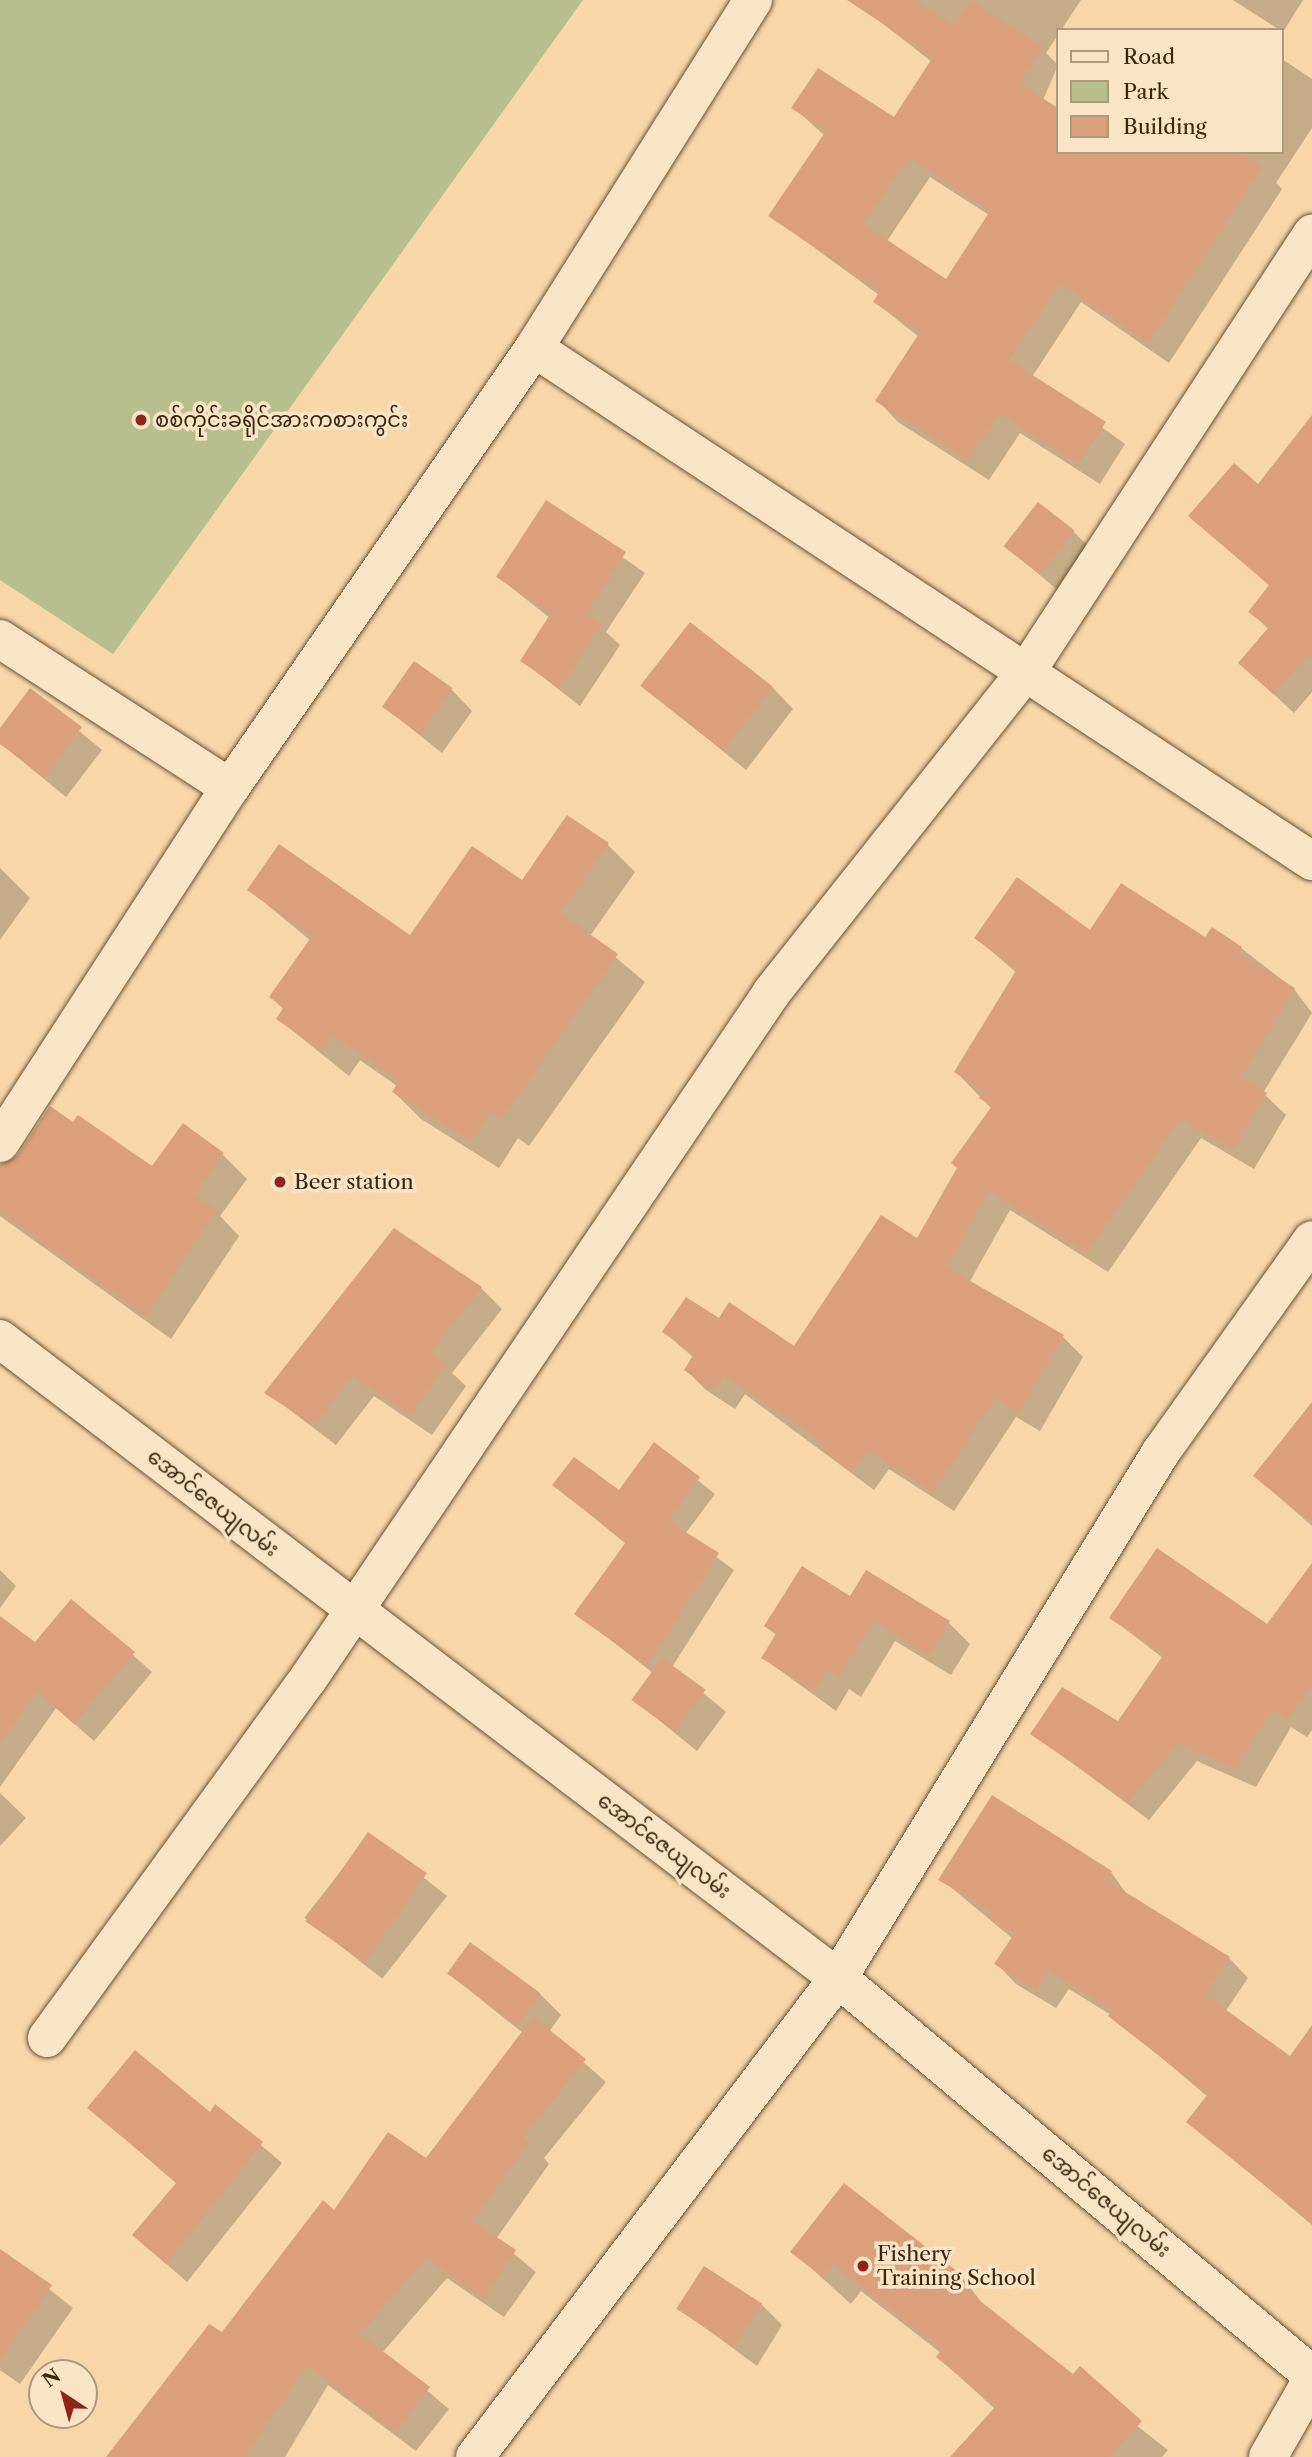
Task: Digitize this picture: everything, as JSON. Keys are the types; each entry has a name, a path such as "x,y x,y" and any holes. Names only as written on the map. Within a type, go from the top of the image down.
{"street":[{"path":"0,1143 230,788 534,348 752,0"},
{"path":"47,2038 353,1611 772,992 1028,669 1312,234"},
{"path":"534,348 1028,669 1312,861"},
{"path":"0,639 230,788"},
{"path":"475,2457 838,1978 1161,1452 1312,1240"},
{"name":"အောင်ဇေယျလမ်း","path":"0,1339 353,1611 838,1978 1312,2377"},
{"path":"1268,2457 1312,2377"}],"green space":[{"name":"စစ်ကိုင်းခရိုင်အားကစားကွင်း","path":"0,0 583,0 113,654 0,580"}],"building":[{"path":"847,0 914,0 954,26 971,1 1043,47 1019,83 1056,107 1056,154 1242,154 1262,167 1148,343 1060,283 1009,360 1106,422 1078,464 999,413 968,460 875,401 920,332 873,302 880,291 768,216 826,131 791,108 818,68 894,117 933,57","holes":["909,157 990,211 946,279 863,224"]},
{"path":"1312,415 1312,659 1307,655 1273,694 1238,663 1269,627 1248,612 1269,585 1188,516 1234,463 1258,484"},
{"path":"546,500 626,552 586,614 601,624 560,688 520,661 551,613 496,577"},
{"path":"1038,502 1074,530 1040,574 1004,546"},
{"path":"690,622 773,687 723,750 640,686"},
{"path":"414,661 453,688 420,734 382,707"},
{"path":"30,688 82,727 44,777 0,744 0,728"},
{"path":"567,815 609,843 560,913 618,954 501,1120 490,1112 471,1141 392,1092 399,1081 331,1034 321,1050 276,1019 284,1007 269,997 312,936 247,890 279,844 410,935 472,846 522,880"},
{"path":"1017,877 1090,930 1121,883 1205,937 1212,927 1242,947 1238,953 1295,988 1241,1077 1267,1093 1233,1150 1180,1119 1087,1253 989,1191 946,1267 1064,1335 1019,1412 995,1398 933,1492 868,1450 853,1471 821,1449 825,1444 724,1375 714,1391 684,1370 694,1354 662,1332 686,1297 719,1318 729,1302 794,1346 881,1215 917,1238 957,1168 951,1163 992,1106 979,1098 984,1091 954,1072 1017,969 974,938"},
{"path":"50,1106 73,1122 78,1115 152,1166 183,1123 224,1153 194,1195 216,1210 146,1316 0,1212 0,1165 18,1155"},
{"path":"394,1228 482,1287 430,1353 446,1364 410,1415 352,1376 314,1425 264,1393"},
{"path":"1312,1402 1312,1523 1253,1476"},
{"path":"654,1442 700,1477 668,1521 719,1553 647,1666 574,1614 626,1542 552,1485 574,1457 619,1490"},
{"path":"1157,1548 1267,1624 1312,1563 1312,1685 1287,1719 1272,1709 1236,1769 1177,1743 1129,1802 1030,1734 1062,1687 1118,1721 1164,1654 1109,1618"},
{"path":"802,1566 850,1596 866,1570 950,1621 929,1655 873,1621 839,1677 828,1669 814,1691 761,1658 776,1634 764,1626"},
{"path":"71,1599 135,1652 74,1724 37,1691 0,1743 0,1616 35,1642"},
{"path":"662,1658 706,1690 675,1732 631,1700"},
{"path":"992,1795 1112,1871 1106,1880 1230,1957 1204,1994 1290,2056 1312,2025 1312,2223 1186,2122 1208,2094 1108,2016 1113,2010 1048,1970 1036,1990 994,1964 1014,1934 987,1917 991,1910 938,1880"},
{"path":"368,1832 427,1873 364,1963 305,1921"},
{"path":"470,1942 540,1993 517,2025 447,1974"},
{"path":"533,2017 586,2059 523,2137 529,2142 473,2221 516,2250 483,2298 426,2258 360,2334 430,2387 395,2432 307,2365 244,2457 106,2457 209,2324 222,2332 323,2200 334,2210 388,2132 426,2158"},
{"path":"135,2050 210,2112 215,2104 263,2142 166,2264 132,2235 177,2182 87,2108"},
{"path":"844,2183 962,2275 956,2282 1073,2374 1080,2366 1142,2421 1109,2457 950,2457 996,2406 936,2357 942,2349 832,2264 823,2277 790,2252"},
{"path":"0,2249 52,2285 0,2361"},
{"path":"704,2266 762,2304 734,2346 676,2309"}],"place":[{"name":"စစ်ကိုင်းခရိုင်အားကစားကွင်း","path":"141,420"},
{"name":"Beer station","path":"280,1182"},
{"name":"Fishery Training School","path":"863,2266"}]}
